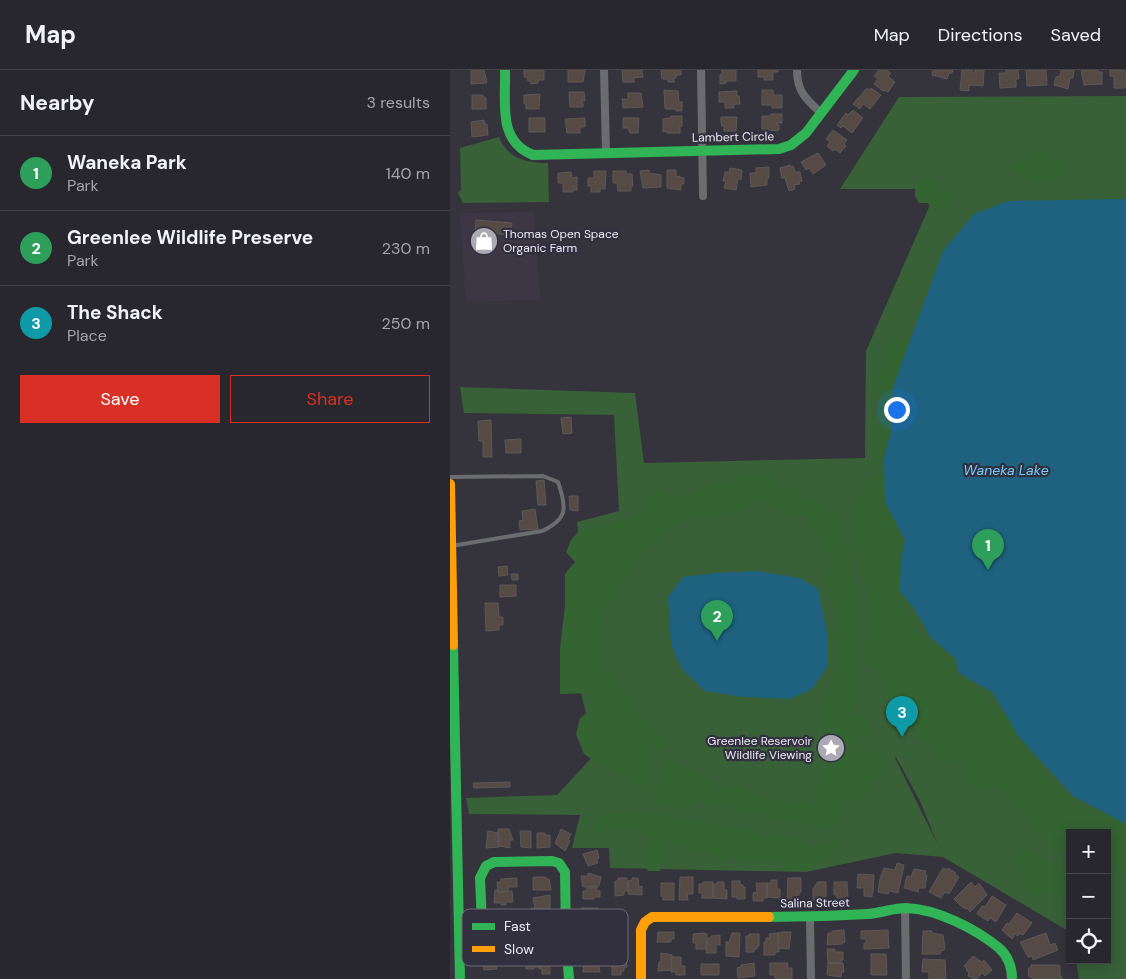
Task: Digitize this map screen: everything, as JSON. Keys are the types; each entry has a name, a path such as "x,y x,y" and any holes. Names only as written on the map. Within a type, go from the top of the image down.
{"street":[{"name":"Lambert Circle","path":"505,70 506,127 509,135 519,148 533,155 779,149 800,139 854,70"},
{"path":"604,70 606,153"},
{"path":"701,70 703,196"},
{"path":"797,70 800,91 821,113"},
{"path":"450,484 460,979"},
{"path":"481,909 480,878 486,866 494,862 552,861 559,864 565,872 566,909"},
{"path":"905,908 906,979"},
{"name":"Salina Street","path":"642,979 641,930 645,922 652,917 810,917 871,914 905,908 928,911 959,922 1000,949 1008,960 1012,979"},
{"path":"810,917 811,979"},
{"path":"568,966 569,979"}],"lane":[{"path":"450,477 543,476 558,482 563,497 563,516 555,525 542,531 451,546"}],"shaded area":[{"path":"534,212 540,300 466,302 460,213"}],"green space":[{"path":"1126,96 1126,979 1079,979 1077,964 1111,964 1111,829 1066,829 1066,930 943,857 896,853 806,872 610,868 609,848 572,848 580,815 469,814 466,798 557,795 596,753 581,693 576,625 582,564 577,522 619,511 614,415 464,413 460,387 635,393 644,463 865,458 866,351 937,189 840,189 899,97","holes":["896,757 920,801 938,845 895,758"]},
{"path":"499,137 507,150 513,155 525,161 548,163 549,202 463,203 458,193 461,190 460,148"},
{"path":"1048,151 1055,161 1063,162 1064,173 1052,181 1046,179 1040,185 1018,178 1018,171 1010,171 1009,166 1025,158 1028,152"},
{"path":"925,178 949,193 949,199 938,211 930,207 928,203 919,203 915,196 915,183"},
{"path":"894,339 904,342 910,352 893,407 892,427 882,463 874,467 878,428 878,380 889,343"},
{"path":"765,472 781,490 795,486 800,498 815,502 828,514 831,512 840,520 844,533 856,608 857,666 862,693 852,701 850,716 868,716 868,734 854,746 845,746 847,751 872,752 886,759 880,770 883,774 881,780 873,780 859,801 846,799 830,828 783,820 697,800 681,810 666,802 656,802 653,786 661,778 666,766 671,763 698,772 715,786 724,790 741,784 753,794 790,804 804,798 812,804 817,802 815,796 819,775 824,770 828,750 828,741 823,727 834,669 835,648 830,633 837,622 838,612 827,591 832,558 809,518 791,513 781,507 758,502 742,511 683,518 639,555 605,608 599,649 600,660 610,676 649,726 667,745 662,752 652,746 649,750 651,767 649,782 640,786 633,784 626,776 605,768 584,754 576,734 580,718 595,707 590,693 560,694 560,648 565,605 565,574 575,562 566,552 571,540 580,530 597,528 639,514 657,490 678,497"},
{"path":"881,475 884,482 884,502 905,540 900,578 905,616 915,616 917,634 926,638 926,642 934,646 938,644 943,648 955,662 954,672 1005,713 1011,715 1010,722 1048,780 1067,791 1075,799 1078,808 1093,807 1126,824 1126,875 1111,868 1111,829 1066,829 1066,854 1051,844 1002,792 992,786 975,788 965,776 965,766 960,760 950,762 942,758 917,735 889,696 877,670 863,661 859,645 873,627 861,563 851,529 867,481 871,477"},
{"path":"603,814 668,815 680,820 744,828 764,836 796,839 808,846 825,847 839,842 833,852 826,854 825,857 819,858 815,862 814,870 782,870 785,862 782,859 750,858 749,863 738,861 736,856 721,861 707,852 691,851 688,846 680,843 675,847 674,843 667,839 661,842 661,847 666,853 660,871 648,871 644,862 653,847 652,839 633,827 617,826 603,829 601,834 594,832 594,824"},
{"path":"1022,845 1060,870 1066,876 1066,899 1046,890 1029,897 1026,885 1022,882 1023,869 1015,861 1021,856"}],"water":[{"name":"Waneka Lake","path":"1126,199 1126,824 1073,796 1019,737 993,693 959,673 955,658 931,638 915,610 900,591 901,558 905,540 885,502 884,459 892,427 893,387 943,251 974,214 1008,201"},
{"path":"757,571 800,578 818,589 827,633 828,665 812,689 790,699 744,697 705,691 681,668 671,644 668,597 683,577"}],"building":[{"path":"471,70 484,70 487,83 471,84"},
{"path":"524,70 544,71 544,80 538,80 538,83 531,84 527,77 524,77"},
{"path":"568,70 585,70 583,82 568,82"},
{"path":"622,70 642,70 643,77 634,78 634,82 623,82"},
{"path":"661,70 681,70 681,75 676,75 674,82 668,82 667,79 662,79"},
{"path":"722,70 736,70 736,81 726,81 726,83 720,84"},
{"path":"758,70 778,70 778,72 773,72 773,80 764,80 764,77 758,77"},
{"path":"879,70 886,70 891,73 888,76 895,82 888,92 883,91 874,84 878,79 874,76"},
{"path":"933,70 953,70 952,73 949,73 947,79 932,75"},
{"path":"962,70 972,70 972,72 975,72 975,70 984,70 983,86 969,85 969,91 960,90"},
{"path":"1006,70 1018,70 1019,79 1016,79 1016,87 1000,88 999,73 1006,73"},
{"path":"1026,70 1046,70 1047,85 1027,86"},
{"path":"1061,70 1074,70 1068,89 1054,85 1056,77 1060,76"},
{"path":"1081,70 1098,70 1098,72 1102,72 1102,84 1084,85"},
{"path":"1110,70 1126,71 1126,88 1114,88 1114,76 1110,76"},
{"path":"867,88 869,90 871,88 881,95 870,109 863,104 860,109 853,104"},
{"path":"664,90 678,91 679,102 682,102 682,111 665,109"},
{"path":"762,90 773,90 774,95 782,95 782,108 762,105"},
{"path":"737,91 740,104 734,104 734,108 725,108 725,102 719,102 719,92"},
{"path":"569,92 584,92 585,101 581,101 583,107 570,107"},
{"path":"628,93 641,93 643,107 623,108 622,99 628,99"},
{"path":"540,94 539,109 526,109 524,95"},
{"path":"472,95 483,95 485,97 486,109 472,109"},
{"path":"853,110 863,118 852,133 843,126 841,128 837,125 846,113 848,115"},
{"path":"771,114 782,114 782,123 776,123 779,125 779,130 777,131 762,129 762,116 771,116"},
{"path":"671,116 682,116 680,133 663,132 663,119 671,118"},
{"path":"721,117 737,117 736,131 724,131"},
{"path":"529,118 545,118 545,132 529,132"},
{"path":"585,118 585,127 580,127 580,133 567,133 565,119"},
{"path":"623,118 639,118 638,133 630,133 628,128 623,128"},
{"path":"484,120 485,125 487,124 488,135 472,137 471,122"},
{"path":"833,130 847,140 844,144 846,146 840,153 835,149 833,151 827,146 830,142 826,139"},
{"path":"818,153 826,165 813,174 809,168 806,170 801,162"},
{"path":"790,165 791,167 793,166 795,172 800,172 802,181 799,182 800,184 794,185 795,189 789,191 785,178 782,178 780,168"},
{"path":"769,167 767,185 751,187 750,173 756,173 756,168"},
{"path":"730,168 742,170 741,180 738,178 736,190 724,188 726,181 723,181 725,172 729,172"},
{"path":"649,170 649,173 661,175 661,187 643,188 640,171"},
{"path":"667,170 676,170 676,176 684,178 681,190 667,188"},
{"path":"594,171 606,171 605,189 600,189 600,192 591,192 591,186 588,186 588,178 594,178"},
{"path":"613,171 626,171 626,174 632,174 633,186 631,186 631,191 618,191 617,183 613,183"},
{"path":"571,172 572,178 577,177 577,190 563,192 563,183 558,183 558,173"},
{"path":"476,220 512,223 511,235 475,232"},
{"path":"571,417 572,433 563,434 561,418"},
{"path":"491,420 492,457 483,457 483,441 479,441 478,421"},
{"path":"521,439 521,453 506,453 505,440"},
{"path":"544,480 546,505 538,505 536,481"},
{"path":"569,496 578,496 578,511 570,510"},
{"path":"535,509 538,529 520,530 519,521 523,520 522,511"},
{"path":"507,566 508,575 499,576 498,567"},
{"path":"511,574 518,574 518,580 512,580"},
{"path":"500,585 516,585 516,596 500,597"},
{"path":"485,603 498,603 499,617 503,617 503,625 499,625 499,630 486,631"},
{"path":"510,782 510,787 474,788 473,783"},
{"path":"498,829 509,829 513,840 510,840 510,848 499,846"},
{"path":"561,829 571,834 565,851 555,843"},
{"path":"488,831 498,833 499,847 486,848"},
{"path":"520,831 531,831 531,848 521,847"},
{"path":"537,833 550,835 550,847 537,848"},
{"path":"597,850 598,863 588,866 583,854"},
{"path":"897,863 904,865 898,893 889,891 888,894 878,892 884,868 895,870"},
{"path":"943,868 947,870 948,868 959,877 949,894 945,892 941,898 929,892"},
{"path":"914,869 926,871 925,875 927,875 925,888 919,888 918,892 904,888 907,876 911,877"},
{"path":"588,873 601,877 599,886 583,887 581,876 588,876"},
{"path":"858,874 874,875 872,897 864,896 864,888 857,888"},
{"path":"533,877 546,877 546,879 549,879 551,890 533,890"},
{"path":"680,877 693,877 693,894 687,894 688,900 679,900"},
{"path":"517,878 517,887 508,887 508,892 498,892 497,882 501,882 501,879"},
{"path":"618,878 627,878 628,891 624,891 624,895 615,896 615,881 618,881"},
{"path":"632,878 638,878 639,887 642,886 642,895 628,894 628,881 632,880"},
{"path":"788,878 801,878 801,892 799,892 799,895 796,895 796,900 787,900"},
{"path":"771,880 777,880 780,898 767,897 767,883 771,883"},
{"path":"732,881 740,881 740,885 745,887 745,899 732,897"},
{"path":"703,882 713,882 713,898 702,898 702,893 699,893 699,884 703,884"},
{"path":"717,882 724,882 724,890 727,890 727,899 713,898 713,884 717,884"},
{"path":"817,882 826,882 826,898 823,898 823,900 813,900 813,888 817,885"},
{"path":"834,882 847,882 848,899 837,899 837,895 834,895"},
{"path":"971,882 975,887 979,883 987,895 970,912 954,899"},
{"path":"661,883 674,883 674,900 663,900 663,896 661,896"},
{"path":"756,883 767,883 767,898 763,898 763,901 753,901 753,893 757,892"},
{"path":"587,887 597,887 597,891 600,891 600,897 583,899 583,891 587,891"},
{"path":"495,890 498,890 498,892 512,891 513,902 506,902 506,905 494,903"},
{"path":"550,895 550,909 535,909 533,898"},
{"path":"992,896 1006,905 996,922 990,918 988,921 977,914 982,906 985,907"},
{"path":"581,908 598,908 598,909"},
{"path":"1017,913 1032,923 1023,935 1019,933 1018,936 1015,934 1012,939 1002,930"},
{"path":"844,930 845,942 827,945 828,933"},
{"path":"888,930 889,948 864,949 866,939 861,939 861,931"},
{"path":"923,931 932,931 932,933 943,935 945,949 940,954 922,954"},
{"path":"658,932 674,932 674,939 671,939 671,942 657,942"},
{"path":"791,932 789,949 778,948 778,933"},
{"path":"732,933 740,933 739,957 726,956 726,942 729,942"},
{"path":"778,933 779,952 775,952 775,955 764,955 764,942 766,942 766,938 770,938 769,934"},
{"path":"1046,933 1050,945 1055,943 1058,950 1033,960 1032,956 1028,957 1020,942"},
{"path":"693,934 707,934 706,949 696,949 696,943 693,943"},
{"path":"749,934 759,934 759,946 757,946 757,949 754,949 754,952 746,952 746,936 750,936"},
{"path":"720,935 720,945 716,945 716,953 706,953 708,938"},
{"path":"827,949 843,952 841,963 828,963"},
{"path":"661,953 672,955 671,970 658,971"},
{"path":"871,954 886,954 887,975 871,975"},
{"path":"973,956 982,962 984,960 992,970 985,976 982,973 977,979 968,976 969,973 964,966"},
{"path":"672,957 681,957 681,966 685,966 685,975 676,975 676,972 671,972"},
{"path":"923,959 945,960 946,979 929,979 929,972 922,972"},
{"path":"754,963 755,976 738,978 737,968 741,967 741,965"},
{"path":"770,963 788,963 787,968 792,968 792,979 775,979 775,975 770,975"},
{"path":"828,963 843,963 844,972 842,972 841,977 827,975"},
{"path":"701,964 719,964 719,975 701,975"},
{"path":"1031,965 1059,965 1060,977 1062,979 1032,979 1032,977 1029,977 1028,968 1031,968"},
{"path":"484,966 497,966 497,969 484,970"},
{"path":"526,966 539,966 534,967 534,969 526,969"},
{"path":"539,966 550,966 550,974 542,974 542,969 539,969"},
{"path":"584,966 599,966 600,972 583,972"},
{"path":"612,966 627,966 624,967 624,971 621,971 621,975 612,975"}],"traffic: fast":[{"path":"505,70 505,107 509,130 514,140 522,149 533,155 779,149 791,145 806,133 854,70"},
{"path":"453,645 460,979"},
{"path":"481,909 480,878 486,866 494,862 552,861 559,863 565,872 566,909"},
{"path":"769,917 868,914 906,908 930,912 968,927 999,948 1009,962 1012,979"},
{"path":"568,966 569,979"}],"traffic: slow":[{"path":"450,484 453,645"},
{"path":"641,979 641,930 645,922 652,917 769,917"}],"place":[{"name":"Thomas Open Space Organic Farm","path":"484,241"},
{"name":"Waneka Park","path":"988,570"},
{"name":"Greenlee Wildlife Preserve","path":"717,641"},
{"name":"The Shack","path":"902,737"},
{"name":"Greenlee Reservoir Wildlife Viewing","path":"831,748"}]}
